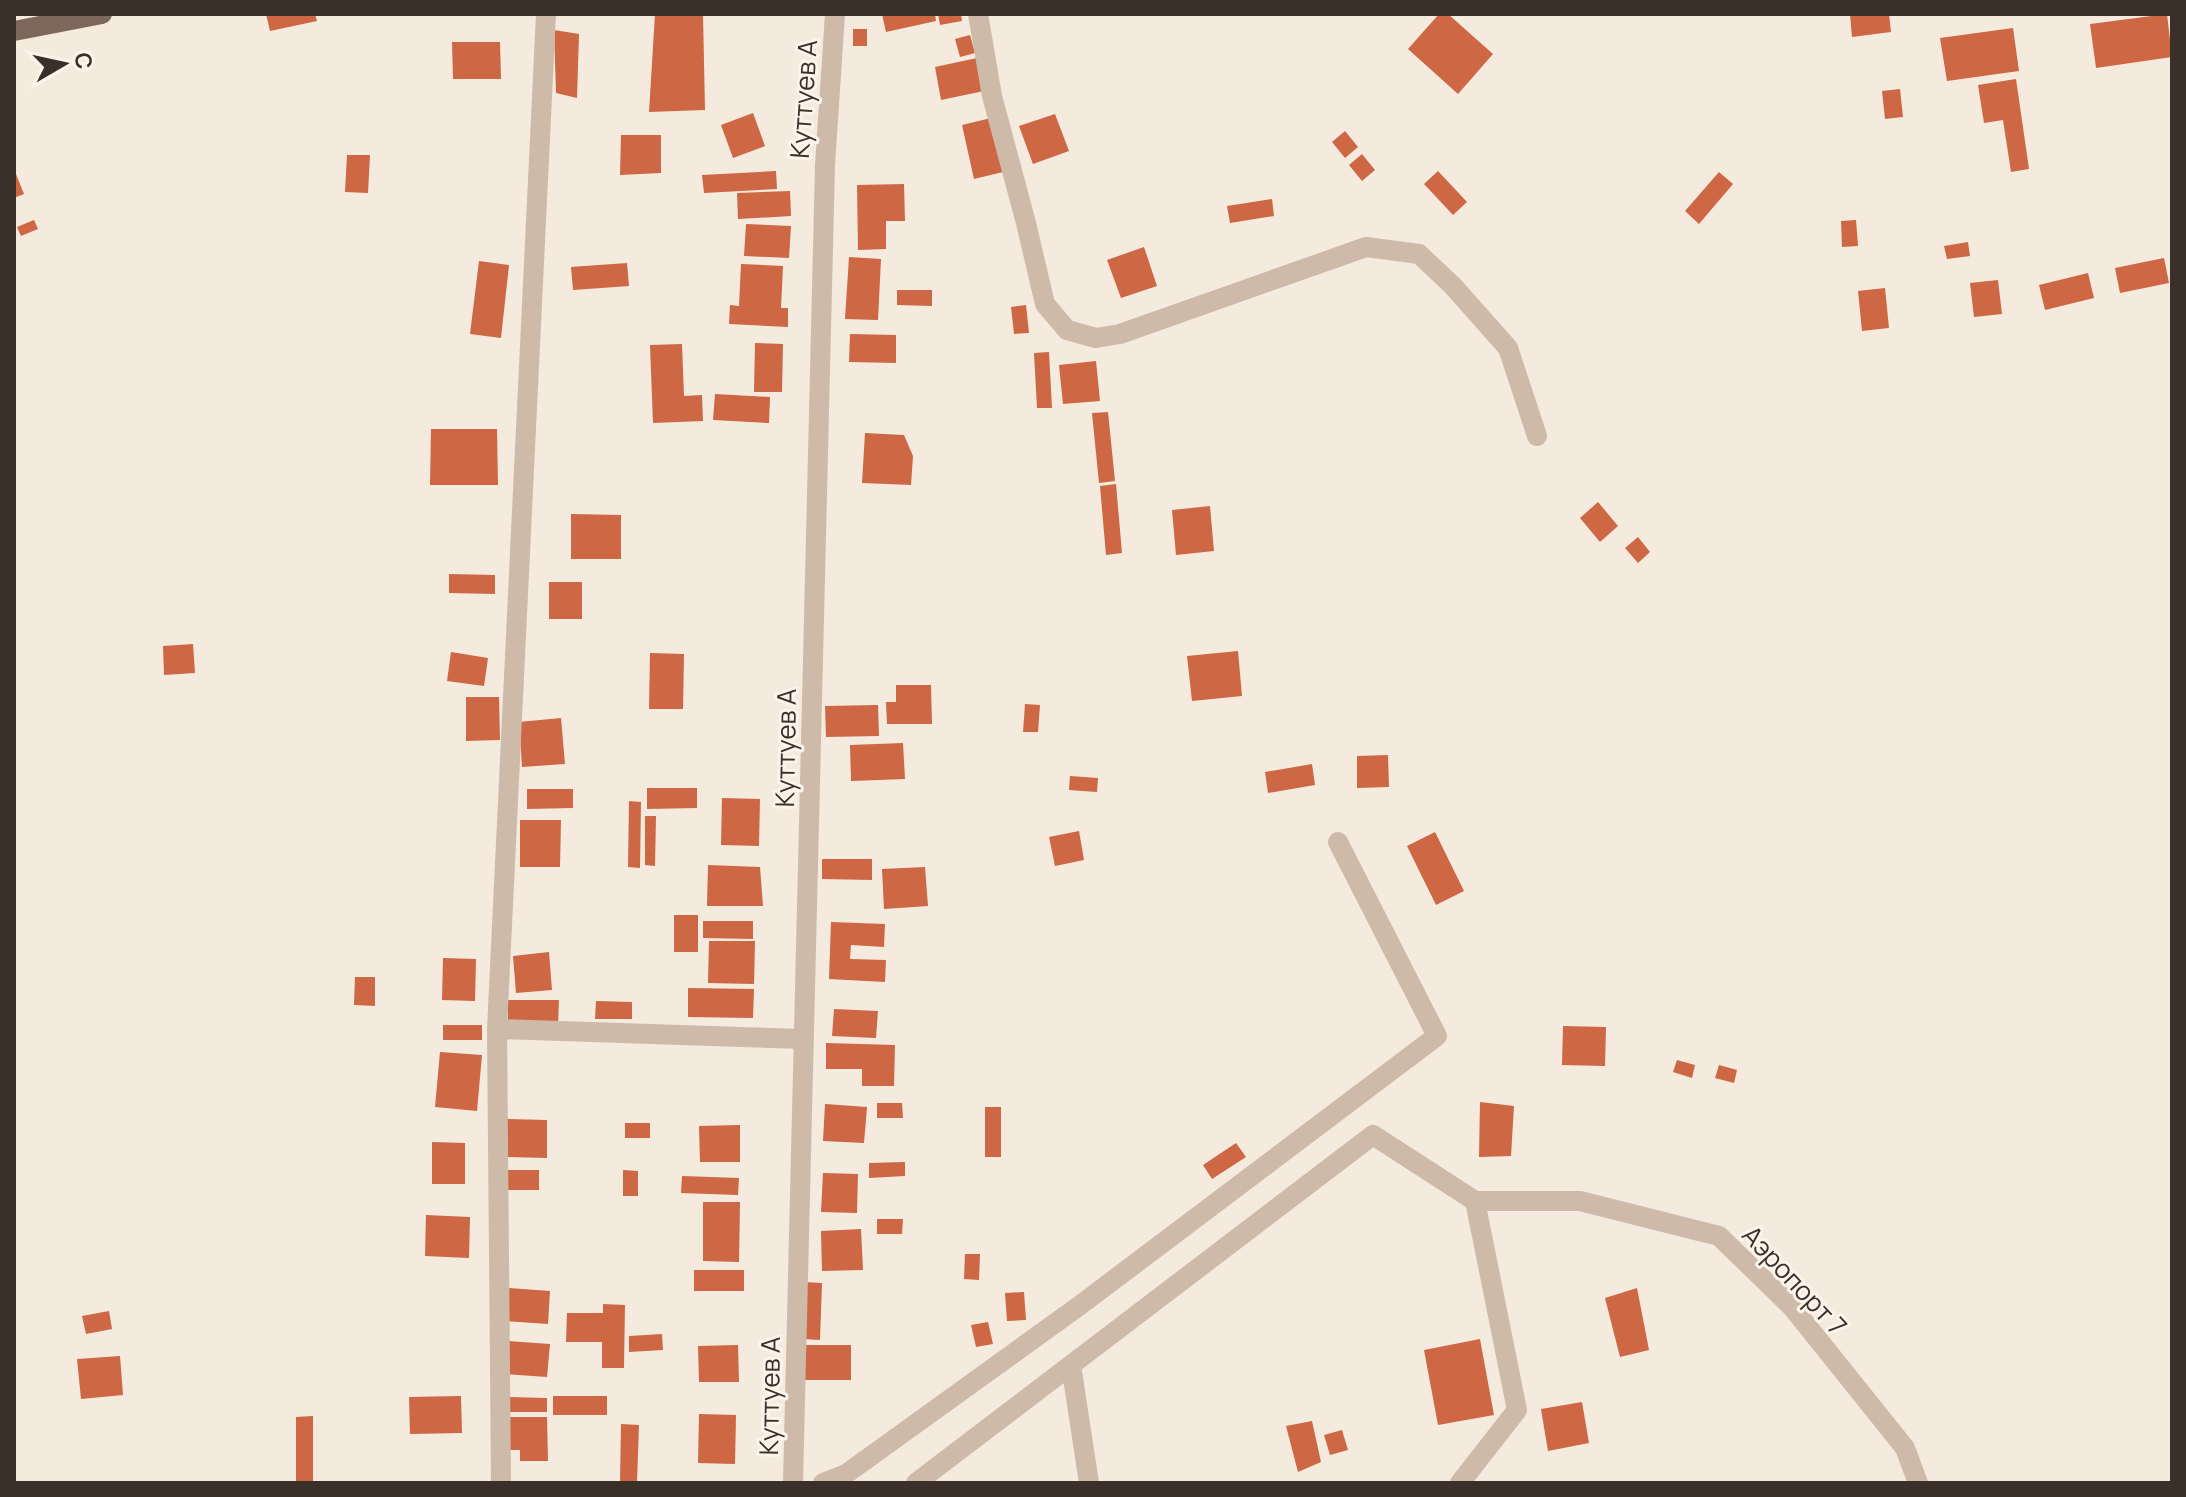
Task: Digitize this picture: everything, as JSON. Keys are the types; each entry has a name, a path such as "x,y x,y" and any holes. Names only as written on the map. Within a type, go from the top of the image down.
{"main road":[{"path":"14,31 102,14"}],"street":[{"path":"501,1483 497,1029 546,14"},
{"name":"Куттуев А","path":"793,1483 825,165 835,14"},
{"path":"978,14 992,96 1045,304 1067,330 1096,338 1120,334 1366,247 1419,254 1453,286 1508,348 1537,436"},
{"path":"823,1483 846,1474 1079,1306 1437,1036 1338,842"},
{"path":"497,1029 804,1039"},
{"path":"916,1483 1373,1135 1475,1201 1517,1410 1460,1483"},
{"name":"Аэропорт 7","path":"1475,1201 1580,1201 1719,1236 1802,1319 1905,1448 1918,1483"},
{"path":"1071,1365 1089,1483"}],"building":[{"path":"266,14 315,14 317,21 270,31"},
{"path":"655,14 703,14 705,110 649,112"},
{"path":"882,14 935,14 936,21 886,32"},
{"path":"938,14 961,14 962,21 940,25"},
{"path":"1439,14 1448,14 1493,54 1458,94 1408,49"},
{"path":"1850,14 1889,14 1891,32 1852,37"},
{"path":"2167,14 2172,57 2096,68 2090,24"},
{"path":"2013,28 2019,71 1947,81 1940,38"},
{"path":"853,29 867,29 867,46 853,46"},
{"path":"554,30 579,34 577,98 556,93"},
{"path":"970,35 975,53 960,57 955,39"},
{"path":"452,42 500,42 501,79 453,79"},
{"path":"977,58 984,91 941,100 935,67"},
{"path":"2016,79 2029,169 2011,172 2003,120 1984,123 1978,85"},
{"path":"1900,89 1903,117 1885,119 1882,91"},
{"path":"753,113 765,146 733,158 721,125"},
{"path":"1055,114 1069,151 1033,164 1019,126"},
{"path":"991,118 1003,172 974,179 962,125"},
{"path":"1345,131 1358,147 1345,158 1332,142"},
{"path":"621,135 661,135 661,173 620,175"},
{"path":"1362,154 1375,170 1362,181 1349,165"},
{"path":"347,155 370,155 368,193 345,192"},
{"path":"14,169 24,194 14,198"},
{"path":"776,171 777,189 704,193 702,175"},
{"path":"1438,171 1467,202 1453,215 1424,184"},
{"path":"1719,172 1733,184 1699,224 1685,211"},
{"path":"904,184 905,221 886,221 886,249 858,250 857,185"},
{"path":"790,191 791,216 738,219 737,193"},
{"path":"1272,199 1274,216 1230,223 1227,206"},
{"path":"34,220 38,229 21,236 17,227"},
{"path":"1856,220 1858,246 1842,247 1841,221"},
{"path":"746,224 791,226 789,258 744,256"},
{"path":"1968,242 1970,256 1947,259 1944,246"},
{"path":"1144,247 1157,286 1121,298 1107,260"},
{"path":"849,257 881,259 878,320 845,319"},
{"path":"2164,258 2169,283 2120,293 2115,268"},
{"path":"479,261 509,265 501,338 470,334"},
{"path":"627,263 629,286 573,290 571,267"},
{"path":"741,264 783,266 781,308 788,308 788,327 729,324 730,305 739,306"},
{"path":"2088,273 2094,298 2045,310 2039,285"},
{"path":"1998,280 2002,314 1974,317 1970,283"},
{"path":"1885,288 1889,328 1862,331 1858,291"},
{"path":"897,290 932,290 932,306 897,305"},
{"path":"1026,305 1029,333 1014,334 1011,307"},
{"path":"850,334 896,335 896,363 849,362"},
{"path":"755,343 783,344 782,392 754,392"},
{"path":"682,344 684,396 702,395 703,421 653,423 650,345"},
{"path":"1049,352 1052,408 1037,408 1034,353"},
{"path":"1096,361 1100,401 1063,404 1059,365"},
{"path":"715,394 770,397 769,423 713,420"},
{"path":"1108,412 1115,481 1099,483 1092,413"},
{"path":"431,429 497,429 498,485 430,485"},
{"path":"865,433 904,435 913,456 911,485 862,483"},
{"path":"1116,484 1122,553 1106,555 1100,486"},
{"path":"1598,502 1618,526 1600,542 1580,518"},
{"path":"1210,506 1214,551 1176,555 1172,510"},
{"path":"571,514 621,515 621,559 571,559"},
{"path":"1638,537 1650,552 1638,563 1625,548"},
{"path":"449,574 495,575 495,594 449,593"},
{"path":"549,582 582,582 582,619 549,619"},
{"path":"193,644 195,673 164,675 163,646"},
{"path":"1238,651 1242,696 1192,701 1187,656"},
{"path":"451,652 488,658 484,686 447,681"},
{"path":"650,653 684,654 683,709 649,709"},
{"path":"896,685 931,685 932,724 887,724 886,702 896,702"},
{"path":"466,697 499,697 500,740 466,741"},
{"path":"1025,704 1040,705 1038,732 1023,732"},
{"path":"878,705 879,736 826,737 825,706"},
{"path":"561,718 565,764 522,767 519,722"},
{"path":"903,743 905,779 851,781 850,745"},
{"path":"1388,755 1389,787 1357,788 1357,756"},
{"path":"1312,764 1315,785 1268,793 1265,772"},
{"path":"1070,776 1098,778 1097,792 1069,790"},
{"path":"647,788 697,788 697,808 647,809"},
{"path":"527,789 573,789 573,808 527,809"},
{"path":"722,798 760,799 759,846 721,845"},
{"path":"629,801 641,802 640,868 628,867"},
{"path":"645,816 656,816 655,866 645,865"},
{"path":"520,820 561,820 560,867 520,867"},
{"path":"1079,831 1084,860 1055,866 1049,837"},
{"path":"1435,832 1464,891 1436,905 1407,846"},
{"path":"822,859 872,859 872,880 822,879"},
{"path":"708,865 760,867 763,906 707,906"},
{"path":"925,867 928,906 884,909 882,869"},
{"path":"674,915 698,915 698,952 674,952"},
{"path":"703,921 753,921 753,939 703,938"},
{"path":"831,922 885,924 884,947 851,945 850,959 886,960 885,982 829,979"},
{"path":"709,941 755,941 754,984 708,983"},
{"path":"549,952 552,990 516,993 513,956"},
{"path":"443,958 476,959 475,1001 442,1000"},
{"path":"355,977 375,977 375,1006 354,1005"},
{"path":"688,988 754,989 753,1018 688,1017"},
{"path":"508,1000 559,1000 558,1024 508,1023"},
{"path":"596,1001 632,1002 632,1019 595,1019"},
{"path":"834,1009 878,1011 876,1038 832,1036"},
{"path":"443,1025 482,1025 482,1040 443,1040"},
{"path":"1563,1026 1606,1027 1605,1066 1562,1065"},
{"path":"826,1043 895,1045 894,1086 862,1086 862,1069 826,1069"},
{"path":"440,1052 482,1055 477,1111 435,1107"},
{"path":"1677,1060 1695,1065 1692,1078 1673,1072"},
{"path":"1719,1065 1737,1070 1734,1083 1715,1078"},
{"path":"1480,1102 1514,1106 1511,1156 1479,1157"},
{"path":"877,1103 902,1103 903,1118 877,1118"},
{"path":"825,1104 867,1107 864,1143 823,1141"},
{"path":"985,1107 1001,1107 1001,1157 985,1157"},
{"path":"507,1119 547,1120 547,1158 507,1157"},
{"path":"625,1123 650,1123 650,1138 625,1138"},
{"path":"740,1125 740,1162 700,1162 699,1126"},
{"path":"432,1142 465,1143 465,1184 432,1184"},
{"path":"1236,1143 1246,1157 1212,1179 1203,1165"},
{"path":"905,1162 905,1176 869,1178 869,1163"},
{"path":"505,1170 539,1170 539,1190 505,1190"},
{"path":"623,1170 638,1171 638,1196 623,1196"},
{"path":"823,1173 858,1174 857,1213 821,1212"},
{"path":"682,1176 739,1178 738,1195 681,1193"},
{"path":"703,1202 740,1202 739,1262 703,1261"},
{"path":"426,1215 470,1217 469,1258 425,1256"},
{"path":"877,1219 903,1219 902,1234 877,1234"},
{"path":"861,1229 863,1270 822,1271 821,1231"},
{"path":"965,1254 980,1254 979,1280 964,1279"},
{"path":"694,1270 744,1270 744,1291 694,1291"},
{"path":"804,1282 822,1283 820,1340 803,1339"},
{"path":"509,1288 550,1291 548,1324 506,1321"},
{"path":"1637,1288 1649,1350 1620,1357 1605,1298"},
{"path":"1024,1292 1026,1320 1007,1321 1005,1293"},
{"path":"603,1304 625,1305 624,1368 602,1368 602,1342 566,1342 567,1313 603,1313"},
{"path":"109,1311 112,1329 86,1334 82,1316"},
{"path":"988,1322 993,1344 976,1347 971,1325"},
{"path":"662,1334 663,1350 629,1352 629,1336"},
{"path":"1480,1339 1494,1415 1438,1425 1424,1350"},
{"path":"508,1341 550,1344 547,1377 505,1374"},
{"path":"738,1345 739,1382 699,1382 698,1346"},
{"path":"804,1345 851,1345 851,1380 805,1380"},
{"path":"120,1356 123,1395 81,1399 77,1359"},
{"path":"461,1396 462,1433 410,1434 409,1397"},
{"path":"553,1396 607,1396 607,1415 553,1415"},
{"path":"506,1397 547,1398 547,1412 506,1412"},
{"path":"1582,1402 1589,1443 1548,1451 1541,1409"},
{"path":"699,1414 736,1415 735,1464 698,1463"},
{"path":"313,1416 313,1483 296,1483 296,1417"},
{"path":"506,1417 547,1417 548,1461 520,1461 520,1450 506,1450"},
{"path":"1312,1421 1321,1462 1298,1472 1286,1426"},
{"path":"621,1424 639,1425 637,1483 620,1483"},
{"path":"1342,1430 1348,1450 1330,1455 1324,1435"}]}
